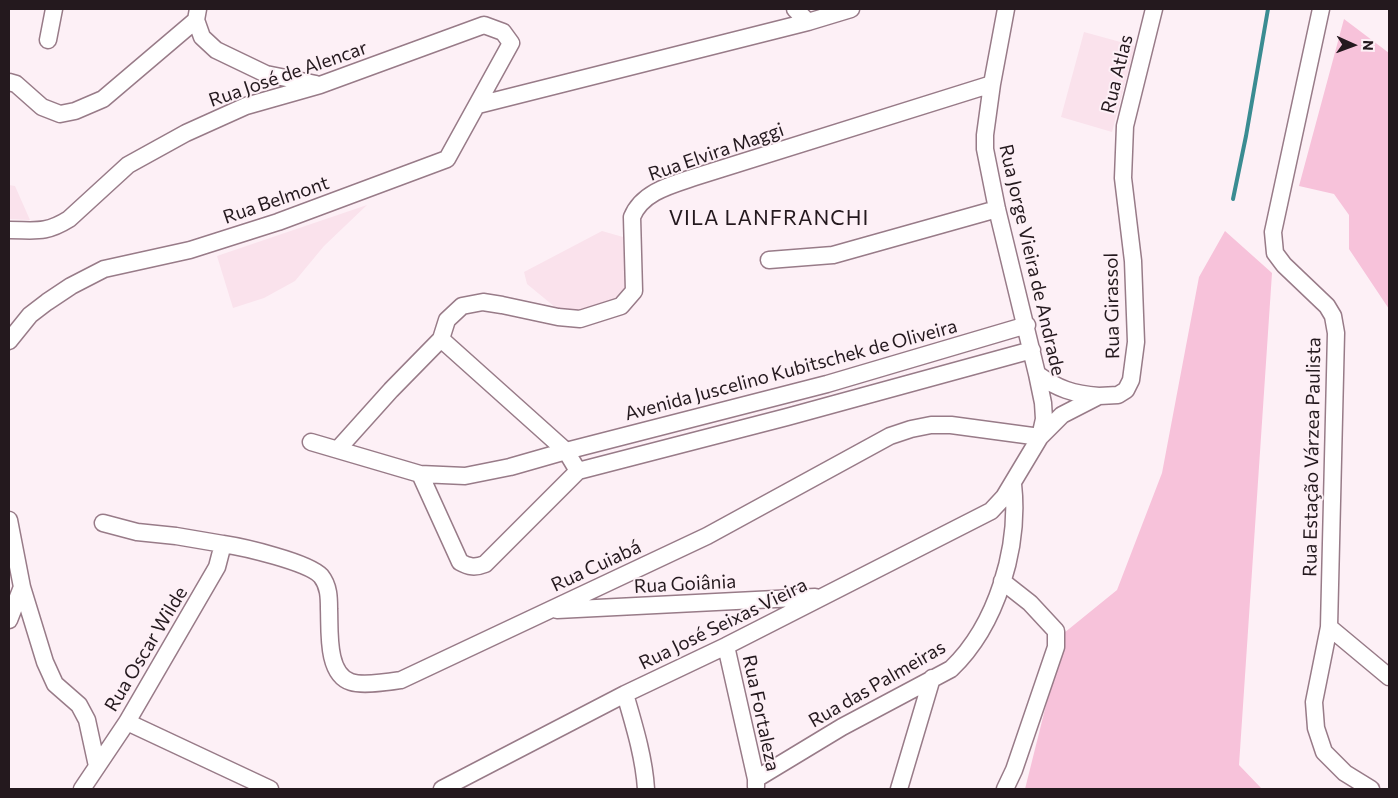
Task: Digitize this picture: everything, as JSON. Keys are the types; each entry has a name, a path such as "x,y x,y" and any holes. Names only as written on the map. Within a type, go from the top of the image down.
{"street":[{"path":"48,40 54,9"},
{"path":"795,9 808,22"},
{"path":"478,105 808,22 851,9"},
{"name":"Rua Jorge Vieira de Andrade","path":"1006,9 992,84 985,149 997,209 1044,403 1044,419 1040,437 1012,484"},
{"name":"Rua Atlas","path":"1123,149 1125,126 1154,9"},
{"name":"Rua Estação Várzea Paulista","path":"1321,9 1273,232 1275,253 1284,265 1327,306 1333,316 1336,333 1329,627 1314,702 1316,728 1324,752 1345,773 1371,789"},
{"path":"9,82 16,84 42,108 60,114 75,112 103,99 197,14 202,36 216,50 266,74 320,85"},
{"name":"Rua José de Alencar","path":"9,230 46,230 58,226 69,219 128,166 186,133 246,106 320,85 484,25 503,32 511,43"},
{"name":"Rua Belmont","path":"9,341 30,315 47,302 71,286 104,269 190,250 278,222 447,159 511,43"},
{"name":"Rua Elvira Maggi","path":"441,339 447,320 462,306 483,302 510,306 558,318 580,319 621,306 634,291 632,217 636,207 646,198 695,177 992,84"},
{"name":"Rua Girassol","path":"1040,437 1062,415 1099,396 1118,395 1126,390 1131,380 1136,342 1133,261 1123,178 1123,149"},
{"path":"769,260 833,255 997,209"},
{"name":"Avenida Juscelino Kubitschek de Oliveira","path":"311,442 420,474 465,476 510,467 827,384 1026,325"},
{"path":"338,450 391,390 441,339 566,451 578,471"},
{"path":"420,474 460,562 468,567 477,568 484,564 578,471 1032,350"},
{"path":"1038,374 1063,390 1099,396"},
{"path":"827,384 835,404"},
{"name":"Rua Cuiabá","path":"223,544 244,547 305,566 320,576 329,592 331,653 338,672 350,682 375,684 401,680 707,536 890,436 931,425 951,425 1040,437"},
{"name":"Rua das Palmeiras","path":"756,784 842,727 951,669 965,655 995,602 1002,581 1014,530 1015,505 1012,484"},
{"name":"Rua José Seixas Vieira","path":"442,789 625,694 726,646 991,511 1004,497 1012,484"},
{"path":"9,520 22,587 45,662 55,684 79,705 86,720 97,766"},
{"path":"103,523 137,532 223,544"},
{"name":"Rua Oscar Wilde","path":"82,789 127,722 218,567 223,544"},
{"path":"1002,581 1030,603 1056,631 1056,647 1014,770 1005,789"},
{"path":"9,620 22,587"},
{"name":"Rua Goiânia","path":"550,610 822,597"},
{"path":"1329,627 1389,677"},
{"name":"Rua Fortaleza","path":"726,646 756,784"},
{"path":"899,789 932,678"},
{"path":"625,694 637,735 646,789"},
{"path":"127,722 270,789"}],"shaded area":[{"path":"1344,19 1389,53 1389,309 1349,249 1349,215 1334,194 1299,186"},
{"path":"1084,32 1135,46 1112,132 1061,117"},
{"path":"9,185 15,186 30,220 9,219"},
{"path":"367,205 324,246 295,281 264,298 233,308 217,256"},
{"path":"602,231 623,237 626,289 616,302 561,312 527,284 524,272"},
{"path":"1225,231 1272,273 1239,765 1262,789 1025,789 1064,633 1117,590 1162,473 1199,277"}],"waterway":[{"path":"1233,199 1268,9"}],"district":[{"name":"VILA LANFRANCHI","path":"769,218"}]}
